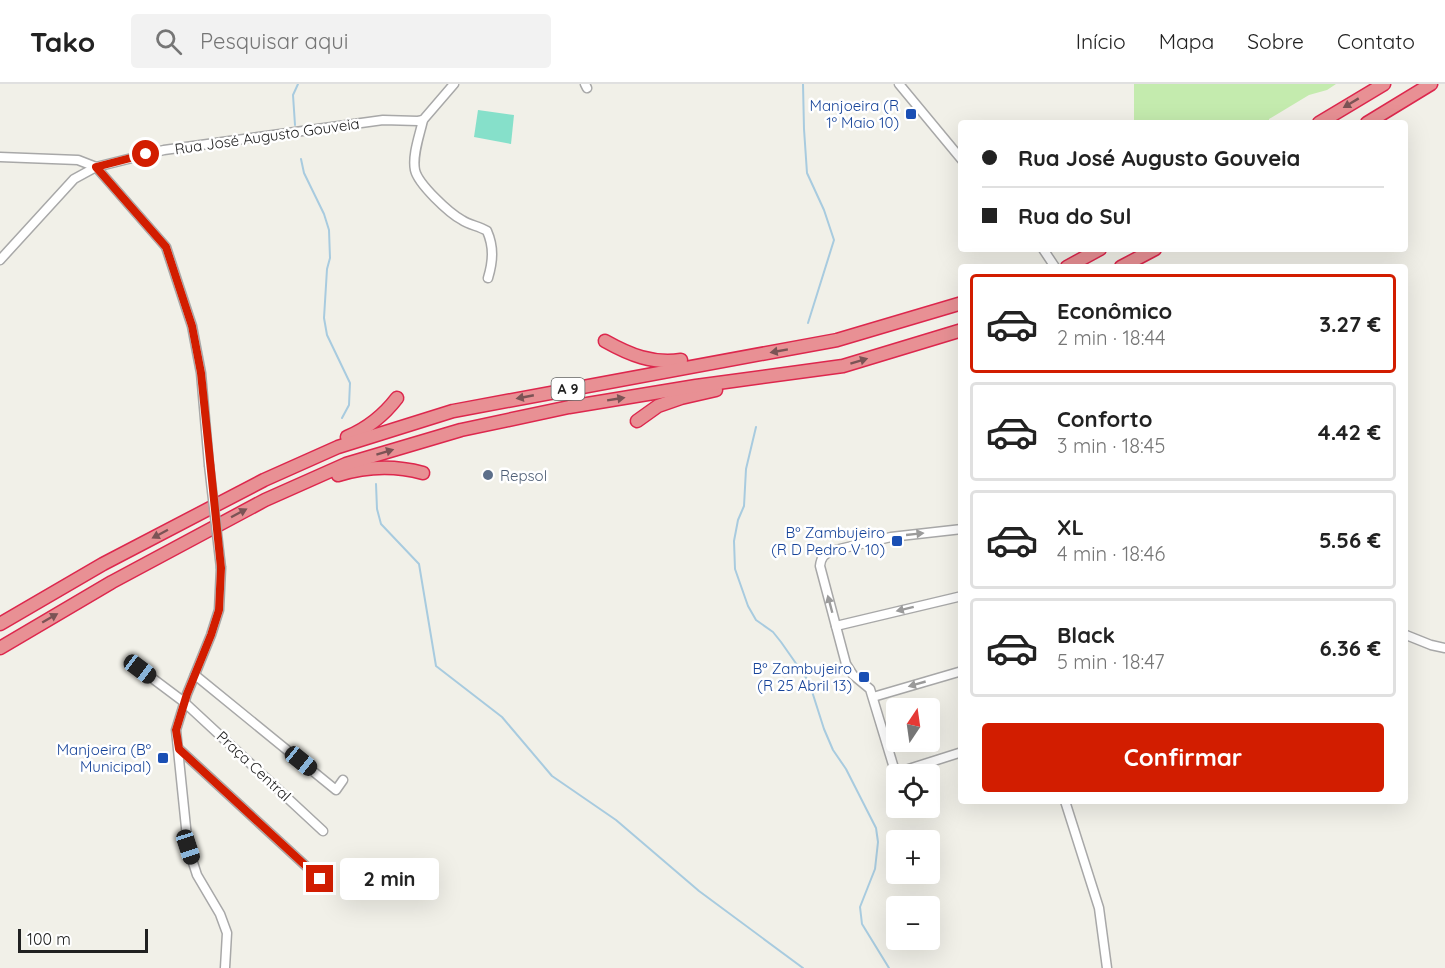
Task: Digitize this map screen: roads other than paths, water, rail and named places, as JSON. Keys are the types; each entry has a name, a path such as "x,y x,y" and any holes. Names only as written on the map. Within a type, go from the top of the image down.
{"highway":[{"path":"1324,120 1384,84"},
{"path":"1372,120 1431,84"},
{"path":"1072,264 1094,252"},
{"path":"1128,264 1150,252"},
{"name":"A 9","path":"0,624 103,564 288,469 338,447 453,411 837,340 958,304"},
{"name":"A 9","path":"0,648 112,582 265,500 346,464 461,430 568,406 843,366 958,331"},
{"path":"605,341 641,358 665,362 706,357 756,355"},
{"path":"637,421 658,406 751,378"},
{"path":"288,469 337,441 359,432 390,407 397,398"},
{"path":"305,482 372,468 394,466 423,473"}],"street":[{"path":"454,84 423,120 414,162 415,171 420,181 446,208 462,221 488,231 493,260 488,278"},
{"path":"899,84 958,155"},
{"name":"Rua José Augusto Gouveia","path":"0,261 74,179 96,167 164,150 383,120 412,122 423,120"},
{"path":"0,157 78,160 96,167 166,247 192,326 201,373 221,568 219,610 184,702 176,730 188,847 197,875 220,914 227,933 225,968"},
{"path":"893,764 870,689 853,675 846,664 820,561 831,551 891,537 958,529"},
{"path":"836,626 958,597"},
{"path":"1408,636 1445,648"},
{"name":"Praça Central","path":"140,669 184,702 323,831"},
{"path":"873,697 958,672"},
{"path":"195,675 336,790 343,780"},
{"path":"179,749 320,879"},
{"path":"929,764 958,754"},
{"path":"1066,804 1099,908 1107,968"}],"waterway":[{"path":"295,125 293,95 298,84"},
{"path":"803,84 807,173 824,210 834,240 808,323"},
{"path":"301,159 304,173 324,214 329,230 330,258 327,269 324,318 327,335 350,383 349,405 342,418"},
{"path":"756,427 746,469 744,506 738,520 734,541 735,569 748,606 756,620 773,632 809,682 833,750 846,769 876,828 878,842 875,869 860,907 862,924 889,968"},
{"path":"376,484 377,509 381,524 419,564 436,666 502,717 552,776 616,820 699,891 803,968"}],"place":[{"name":"Manjoeira (R 1º Maio 10)","path":"911,114"},
{"name":"Repsol","path":"488,475"},
{"name":"Bº Zambujeiro (R D Pedro V 10)","path":"897,541"},
{"name":"Bº Zambujeiro (R 25 Abril 13)","path":"864,677"},
{"name":"Manjoeira (Bº Municipal)","path":"163,758"}]}
